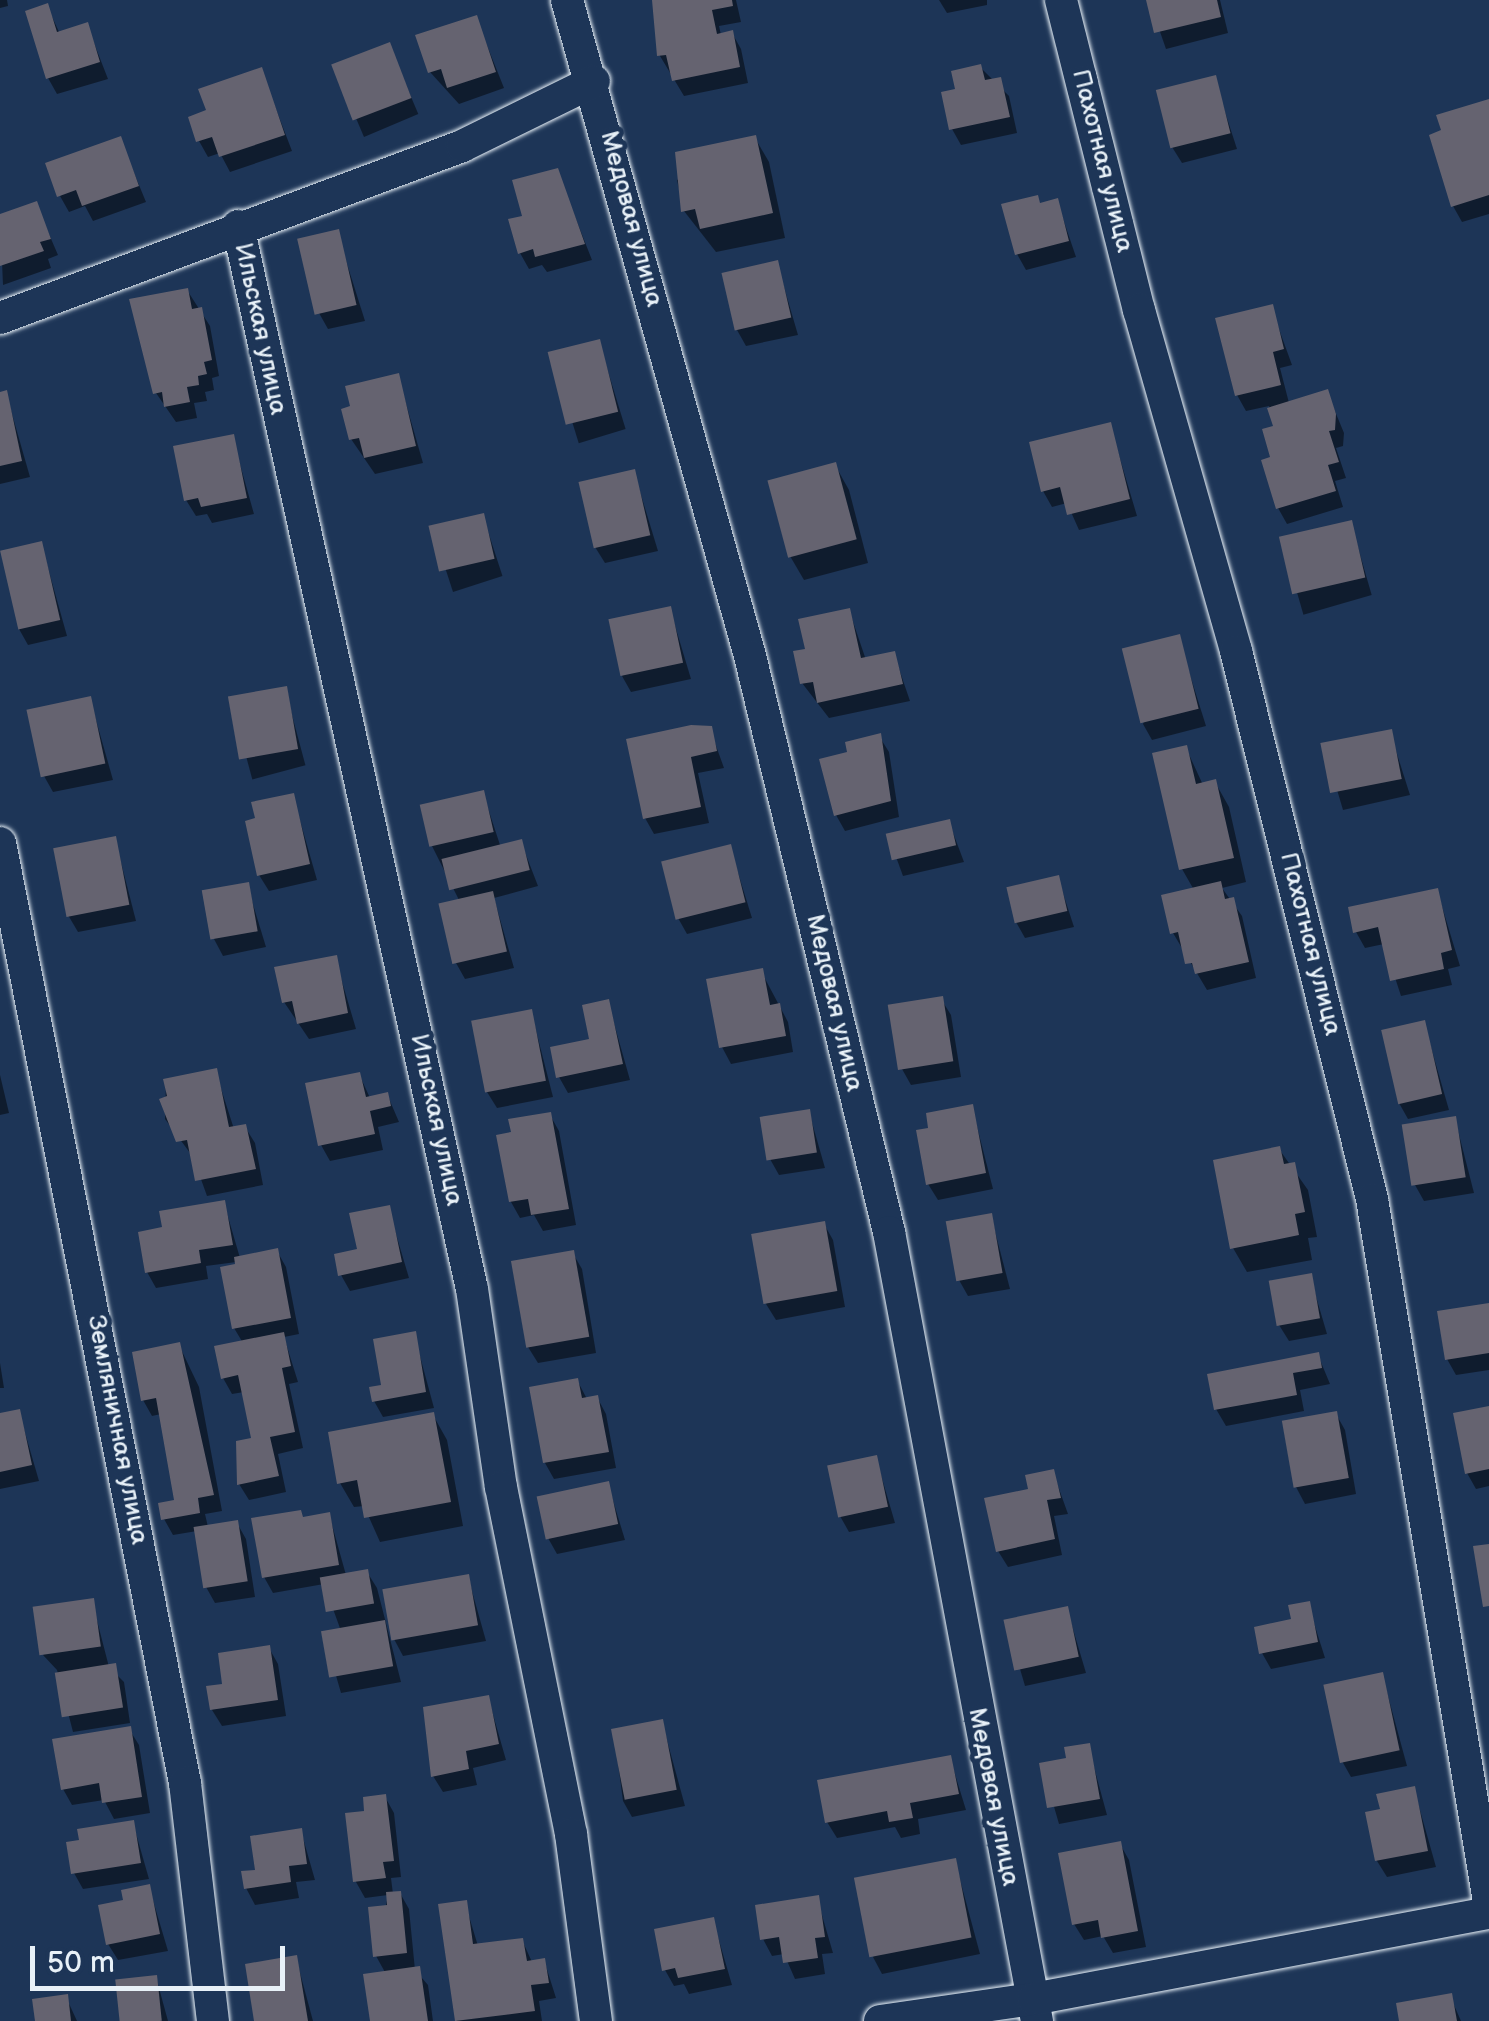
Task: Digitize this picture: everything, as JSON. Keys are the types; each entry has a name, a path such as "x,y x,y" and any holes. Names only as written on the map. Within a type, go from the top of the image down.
{"street":[{"name":"Медовая улица","path":"567,0 594,82 769,729 889,1232 1035,2010"},
{"name":"Пахотная улица","path":"1062,0 1140,310 1236,651 1372,1199 1489,1902"},
{"path":"0,318 238,226 462,146 594,82"},
{"name":"Ильская улица","path":"238,226 472,1288 501,1487 571,1834 596,2021"},
{"name":"Земляничная улица","path":"0,843 185,1783 213,2021"},
{"path":"880,2021 1035,2010 1489,1914"}],"building":[{"path":"652,0 732,0 733,6 712,10 717,34 733,30 740,67 672,81 666,55 657,56"},
{"path":"1146,0 1217,0 1221,17 1154,33"},
{"path":"48,3 57,32 88,22 100,62 46,79 25,11"},
{"path":"477,15 496,72 447,88 441,69 428,73 415,35"},
{"path":"390,42 412,98 353,121 331,65"},
{"path":"981,64 985,80 1001,77 1010,117 949,130 941,92 955,89 951,71"},
{"path":"262,67 285,135 219,157 212,137 196,142 188,117 206,110 198,89"},
{"path":"1216,75 1231,133 1170,148 1156,90"},
{"path":"1489,99 1489,195 1451,207 1429,135 1441,130 1436,115"},
{"path":"756,135 773,213 700,229 695,209 681,212 675,152"},
{"path":"121,136 139,186 82,206 76,190 57,197 45,163"},
{"path":"558,168 585,244 535,257 533,249 518,254 508,219 522,216 512,180"},
{"path":"1038,195 1040,203 1058,198 1069,241 1015,255 1001,204"},
{"path":"37,201 51,239 40,242 44,251 0,266 0,214"},
{"path":"339,229 357,305 315,315 297,239"},
{"path":"778,260 791,317 735,331 721,273"},
{"path":"188,288 192,309 202,307 212,360 204,362 207,374 198,376 199,385 187,387 190,402 164,407 162,392 153,394 129,299"},
{"path":"1273,304 1284,349 1273,352 1281,385 1235,396 1215,318"},
{"path":"600,339 618,412 566,425 548,352"},
{"path":"399,373 416,446 364,458 359,438 349,440 341,409 350,406 345,386"},
{"path":"1328,389 1336,414 1335,430 1329,431 1339,462 1328,465 1336,491 1276,509 1261,460 1270,457 1262,429 1273,426 1267,408"},
{"path":"7,390 22,461 0,466 0,392"},
{"path":"1111,422 1130,499 1067,515 1060,487 1041,492 1029,442"},
{"path":"234,434 247,498 201,507 198,498 184,501 173,446"},
{"path":"836,462 857,539 788,558 767,480"},
{"path":"635,469 650,535 594,548 578,482"},
{"path":"484,513 495,559 439,572 428,526"},
{"path":"1352,520 1365,577 1292,594 1279,537"},
{"path":"42,541 60,620 18,630 0,551"},
{"path":"671,606 683,663 620,676 608,619"},
{"path":"850,608 861,658 895,651 903,684 817,703 813,682 800,684 793,651 805,649 798,619"},
{"path":"1180,634 1199,709 1140,723 1122,649"},
{"path":"287,686 298,749 239,759 228,696"},
{"path":"91,696 105,763 41,777 26,710"},
{"path":"691,725 712,726 717,751 691,757 701,807 643,819 626,739"},
{"path":"1392,729 1402,779 1330,793 1320,743"},
{"path":"881,733 891,801 834,816 819,759 847,752 845,742"},
{"path":"1187,745 1196,784 1216,779 1234,858 1179,870 1152,753"},
{"path":"484,790 494,832 429,847 420,805"},
{"path":"294,793 310,864 257,876 245,821 255,818 251,802"},
{"path":"950,819 956,845 892,860 886,834"},
{"path":"116,836 129,905 67,917 53,848"},
{"path":"522,839 530,870 449,890 441,859"},
{"path":"731,844 746,902 676,920 661,861"},
{"path":"1059,875 1067,911 1015,923 1006,887"},
{"path":"1221,881 1225,899 1234,897 1249,962 1195,974 1192,963 1185,964 1178,932 1170,934 1161,895"},
{"path":"249,882 258,931 210,940 202,890"},
{"path":"1438,888 1452,950 1441,953 1444,969 1390,981 1378,927 1353,933 1348,907"},
{"path":"493,891 507,951 452,964 438,904"},
{"path":"337,955 348,1013 297,1024 292,1001 282,1003 274,967"},
{"path":"763,968 770,1005 780,1003 786,1036 719,1048 706,979"},
{"path":"943,996 953,1061 898,1070 888,1005"},
{"path":"609,999 623,1064 556,1078 550,1047 589,1039 582,1005"},
{"path":"532,1009 546,1081 485,1092 471,1021"},
{"path":"1425,1020 1442,1094 1398,1104 1381,1030"},
{"path":"217,1068 229,1127 246,1124 256,1169 195,1181 187,1140 176,1142 159,1099 167,1096 163,1079"},
{"path":"360,1072 366,1097 388,1092 391,1106 370,1111 375,1134 318,1146 305,1083"},
{"path":"973,1104 986,1173 926,1185 916,1130 928,1128 926,1113"},
{"path":"810,1109 817,1152 767,1160 760,1117"},
{"path":"551,1112 569,1209 531,1215 528,1199 509,1202 496,1135 511,1132 508,1119"},
{"path":"1456,1116 1466,1177 1411,1186 1402,1125"},
{"path":"1280,1146 1284,1164 1295,1162 1305,1212 1295,1214 1299,1235 1230,1249 1213,1160"},
{"path":"225,1200 233,1245 199,1250 201,1263 145,1273 138,1232 162,1227 159,1211"},
{"path":"390,1205 402,1262 338,1276 334,1254 357,1249 349,1213"},
{"path":"992,1213 1003,1273 956,1281 946,1221"},
{"path":"825,1221 837,1291 763,1304 751,1234"},
{"path":"278,1248 291,1318 232,1329 220,1267 235,1264 234,1257"},
{"path":"574,1250 589,1337 526,1348 511,1261"},
{"path":"1312,1273 1320,1318 1277,1326 1269,1281"},
{"path":"1489,1303 1489,1353 1445,1360 1437,1311"},
{"path":"416,1331 426,1392 372,1402 369,1387 381,1385 373,1339"},
{"path":"284,1332 291,1366 282,1368 295,1432 270,1437 279,1476 237,1485 236,1441 251,1438 238,1375 221,1379 214,1346"},
{"path":"180,1342 214,1495 198,1498 200,1513 161,1520 158,1503 174,1500 156,1398 141,1401 132,1352"},
{"path":"1319,1352 1322,1368 1293,1373 1297,1395 1214,1410 1207,1374"},
{"path":"578,1378 582,1398 598,1395 609,1452 543,1463 529,1387"},
{"path":"1489,1406 1489,1469 1465,1474 1453,1413"},
{"path":"20,1409 32,1465 0,1472 0,1413"},
{"path":"1337,1411 1349,1478 1294,1488 1282,1421"},
{"path":"434,1412 451,1502 364,1518 357,1480 337,1484 328,1432"},
{"path":"877,1455 888,1507 838,1517 827,1466"},
{"path":"1054,1469 1061,1498 1047,1500 1055,1539 996,1552 984,1498 1028,1489 1025,1475"},
{"path":"609,1481 618,1524 546,1539 537,1496"},
{"path":"301,1510 303,1517 330,1512 339,1565 262,1578 251,1518"},
{"path":"238,1520 248,1581 203,1588 194,1527"},
{"path":"1489,1544 1489,1606 1483,1607 1473,1546"},
{"path":"368,1569 374,1603 326,1612 320,1578"},
{"path":"469,1574 478,1625 391,1640 382,1589"},
{"path":"94,1598 101,1647 39,1655 33,1607"},
{"path":"1310,1601 1318,1642 1259,1654 1254,1627 1291,1619 1288,1605"},
{"path":"1068,1606 1079,1657 1014,1671 1003,1620"},
{"path":"385,1620 393,1666 329,1678 321,1631"},
{"path":"270,1645 278,1700 210,1710 206,1686 222,1684 218,1653"},
{"path":"116,1663 123,1707 62,1717 55,1673"},
{"path":"1383,1672 1400,1750 1340,1763 1323,1685"},
{"path":"489,1695 499,1744 466,1751 469,1769 431,1777 423,1707"},
{"path":"663,1719 677,1790 625,1800 611,1729"},
{"path":"131,1726 142,1797 102,1803 99,1783 61,1790 52,1739"},
{"path":"1090,1743 1100,1799 1047,1808 1039,1763 1066,1758 1064,1747"},
{"path":"951,1755 959,1794 910,1803 913,1818 889,1822 887,1811 825,1823 817,1780"},
{"path":"1415,1786 1428,1851 1375,1861 1365,1812 1380,1809 1376,1794"},
{"path":"386,1794 394,1861 383,1862 386,1878 353,1882 345,1813 364,1811 363,1797"},
{"path":"134,1820 141,1863 71,1874 66,1842 79,1840 77,1829"},
{"path":"302,1828 307,1864 289,1866 291,1882 244,1889 241,1871 255,1870 250,1836"},
{"path":"1121,1841 1138,1931 1101,1938 1098,1920 1072,1925 1058,1853"},
{"path":"956,1858 971,1938 869,1957 854,1878"},
{"path":"150,1884 160,1934 106,1945 98,1905 123,1900 121,1890"},
{"path":"401,1891 407,1953 373,1957 368,1907 387,1905 386,1892"},
{"path":"819,1895 825,1937 815,1938 818,1958 783,1963 779,1937 760,1940 755,1905"},
{"path":"467,1900 473,1944 523,1938 527,1961 545,1958 549,1983 531,1985 535,2011 455,2021 438,1904"},
{"path":"714,1917 725,1969 678,1978 675,1968 662,1971 654,1929"},
{"path":"297,1955 308,2021 254,2021 245,1964"},
{"path":"420,1966 428,2021 370,2021 363,1974"},
{"path":"157,1975 162,2021 120,2021 115,1979"},
{"path":"1452,1993 1457,2021 1399,2021 1396,2003"},
{"path":"68,1994 71,2021 35,2021 32,1999"}]}
